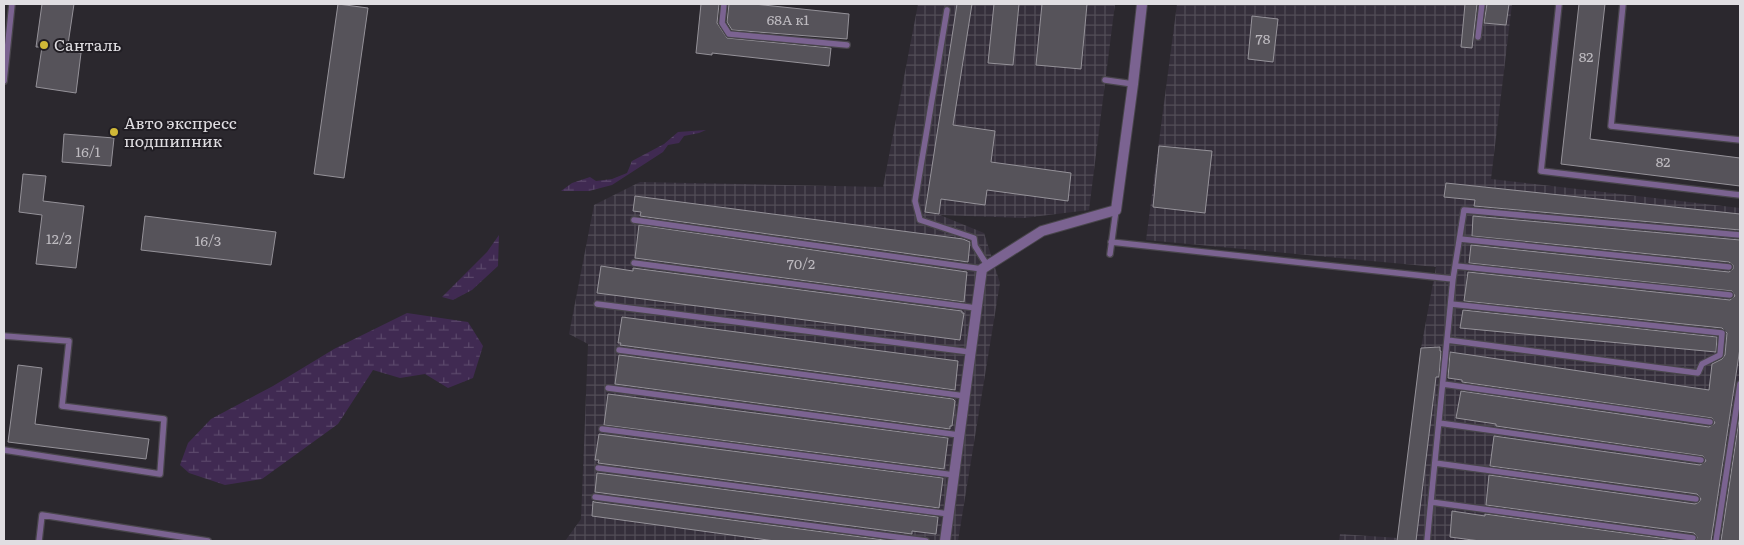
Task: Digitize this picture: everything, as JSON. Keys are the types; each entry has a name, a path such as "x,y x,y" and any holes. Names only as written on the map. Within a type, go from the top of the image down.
{"street":[{"path":"945,541 976,308 984,267 1042,232 1116,210 1142,4"}],"lane":[{"path":"4,81 12,4"},
{"path":"724,4 722,23 729,34 847,45"},
{"path":"1478,36 1482,4"},
{"path":"1559,4 1540,170 1740,195"},
{"path":"1623,4 1611,126 1740,140"},
{"path":"634,220 984,267 974,238 920,220 915,201 947,10"},
{"path":"1105,80 1133,84"},
{"path":"1110,254 1116,210"},
{"path":"1427,541 1453,279 1464,210 1740,236"},
{"path":"1460,239 1729,267"},
{"path":"1111,242 1453,279"},
{"path":"634,263 976,308"},
{"path":"1456,266 1730,295"},
{"path":"598,304 970,352"},
{"path":"1447,340 1698,373 1702,364 1720,355 1722,333 1451,304"},
{"path":"4,336 70,341 62,406 164,419 160,474 4,450"},
{"path":"619,350 965,396"},
{"path":"1443,384 1710,422"},
{"path":"1716,541 1740,384"},
{"path":"608,388 959,435"},
{"path":"1439,423 1700,460"},
{"path":"602,429 954,475"},
{"path":"1435,463 1696,499"},
{"path":"598,468 949,514"},
{"path":"595,496 926,541"},
{"path":"1431,502 1693,538"},
{"path":"39,541 42,514 208,541"}],"shaded area":[{"path":"918,4 1115,4 1089,210 1024,218 940,215 984,233 1000,283 958,541 565,541 581,519 588,344 569,334 594,205 640,182 883,187"},
{"path":"1177,4 1512,4 1491,179 1740,208 1740,541 1339,541 1340,534 1398,538 1421,348 1436,267 1146,240"}],"green space":[{"path":"706,130 684,136 679,143 668,145 663,152 612,185 589,191 561,191 572,183 590,177 596,181 612,179 627,173 632,161 664,144 678,132"},
{"path":"499,235 498,266 472,290 453,300 442,297 487,252"},
{"path":"407,313 468,322 483,346 473,378 448,388 425,374 400,378 373,370 338,424 262,479 225,485 189,473 180,465 188,443 211,419 273,386 334,349"}],"building":[{"path":"42,4 74,4 67,51 81,53 76,93 36,87 42,47 36,47"},
{"path":"338,4 368,8 344,178 314,174"},
{"path":"701,4 719,4 717,23 727,38 831,48 829,66 712,53 712,55 696,53"},
{"path":"729,4 754,4 849,14 847,39 732,30 727,22"},
{"path":"957,4 972,4 953,125 995,131 991,162 1071,173 1068,201 987,190 985,205 941,199 939,214 925,212"},
{"path":"994,4 1019,4 1013,65 988,63"},
{"path":"1042,4 1087,4 1081,69 1036,65"},
{"path":"1465,4 1477,4 1472,48 1461,47"},
{"path":"1487,4 1509,4 1506,25 1484,23"},
{"path":"1579,4 1605,4 1590,139 1740,158 1740,186 1561,164"},
{"path":"1252,16 1278,19 1273,62 1248,59"},
{"path":"64,134 114,138 111,166 62,162"},
{"path":"1159,146 1212,151 1205,213 1153,207"},
{"path":"23,174 46,176 43,201 84,206 76,268 36,264 42,215 19,212"},
{"path":"1446,183 1740,214 1740,230 1474,206 1475,200 1444,197"},
{"path":"635,196 963,239 970,242 968,262 640,216 641,212 633,211"},
{"path":"145,216 276,232 271,265 141,250"},
{"path":"1473,216 1740,240 1740,348 1711,541 1696,541 1697,537 1694,533 1486,505 1489,475 1695,504 1701,499 1697,494 1490,466 1494,436 1700,465 1706,461 1703,456 1496,426 1496,424 1456,418 1461,391 1709,427 1715,423 1712,418 1462,382 1462,380 1448,378 1450,352 1709,390 1712,364 1722,359 1725,355 1727,333 1722,328 1464,301 1468,272 1730,300 1735,296 1732,291 1469,263 1471,245 1729,272 1733,269 1733,265 1729,262 1472,236"},
{"path":"639,225 967,272 964,302 635,258"},
{"path":"601,266 633,271 633,268 962,311 964,313 960,340 597,293"},
{"path":"1463,310 1717,337 1716,352 1460,328"},
{"path":"622,317 958,361 955,390 620,345 621,343 618,343"},
{"path":"1440,347 1439,377 1436,377 1416,541 1397,541 1421,348"},
{"path":"619,355 953,399 955,401 952,426 950,426 950,429 615,384"},
{"path":"18,365 42,368 35,424 149,439 146,459 8,442"},
{"path":"608,394 948,438 944,469 604,425"},
{"path":"1740,413 1740,541 1721,541"},
{"path":"599,434 943,478 939,508 598,463 599,460 595,460"},
{"path":"597,473 938,517 936,534 912,531 912,534 595,492"},
{"path":"593,501 892,541 775,541 592,516"},
{"path":"1452,511 1682,541 1480,541 1450,537"}],"place":[{"name":"Санталь","path":"44,45"},
{"name":"Авто экспресс подшипник","path":"114,132"}]}
